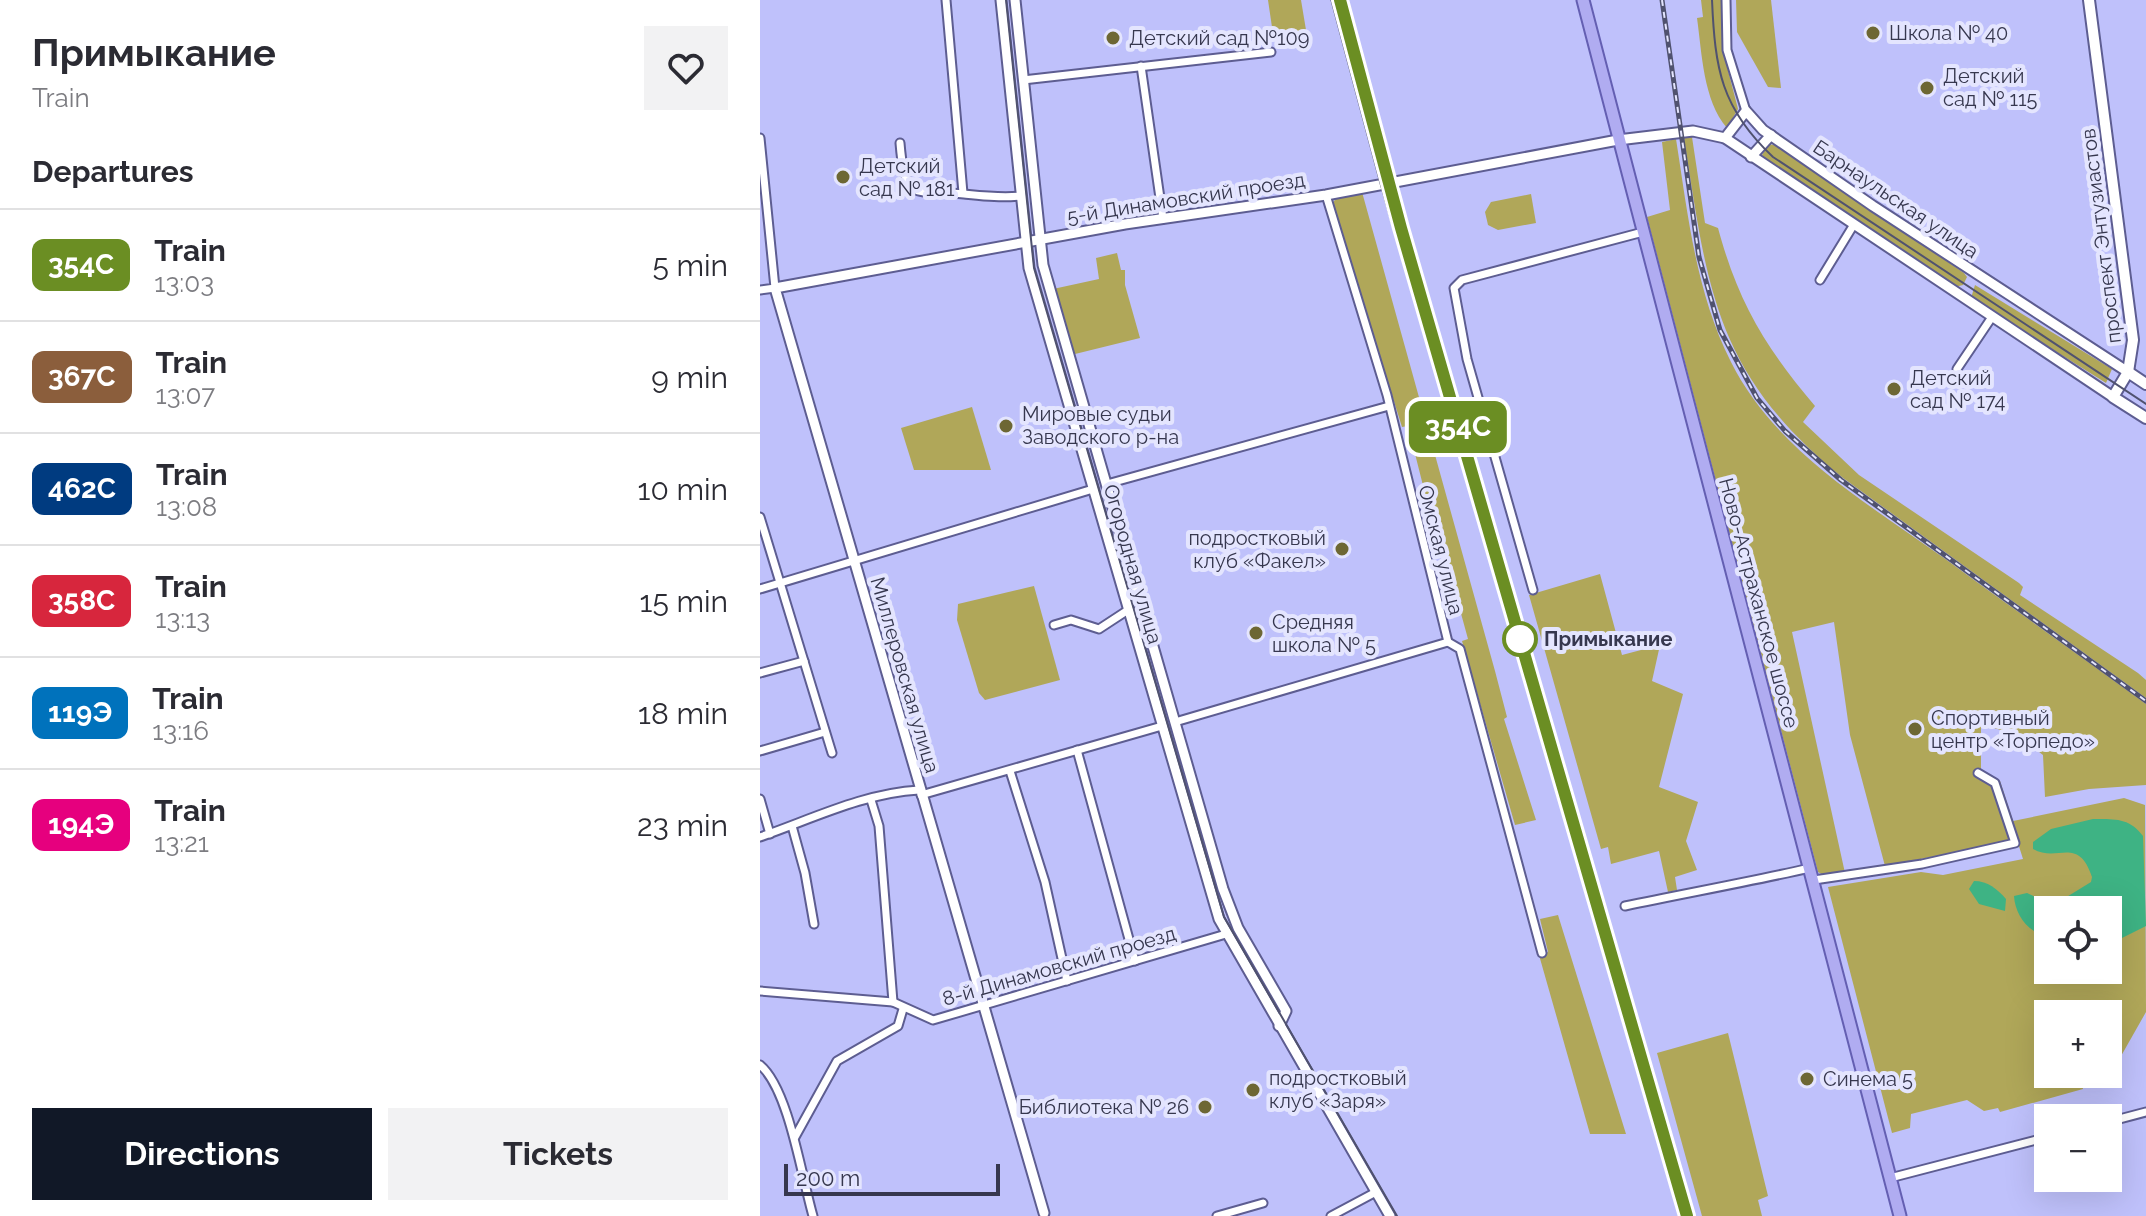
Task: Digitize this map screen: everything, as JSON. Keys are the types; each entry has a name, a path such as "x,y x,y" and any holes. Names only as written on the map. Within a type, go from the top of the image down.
{"main road":[{"name":"Ново-Астраханское шоссе","path":"1583,0 1900,1216"},
{"name":"проспект Энтузиастов","path":"2089,0 2133,340 2128,372 2113,397"},
{"path":"2128,372 2146,384"},
{"path":"2113,397 2146,418"}],"street":[{"path":"946,0 963,193"},
{"name":"Огородная улица","path":"1001,0 1025,245 1128,610 1226,934 1390,1216"},
{"name":"Огородная улица","path":"1015,0 1039,241 1232,914 1286,1011 1279,1026"},
{"name":"Барнаульская улица","path":"1726,0 1727,50 1746,111 1771,135 1975,274 2128,372"},
{"path":"1023,80 1271,52"},
{"path":"1141,66 1163,219"},
{"path":"1725,138 1746,111"},
{"path":"1618,140 1693,131 1725,138 2113,397"},
{"path":"1751,157 1771,135"},
{"name":"Миллеровская улица","path":"760,138 775,288 1043,1215"},
{"name":"5-й Динамовский проезд","path":"760,290 1163,219 1326,195 1618,140"},
{"path":"900,143 902,172 910,186 930,195 963,193 988,199 1021,196"},
{"name":"Омская улица","path":"1326,195 1389,406 1448,642 1460,649 1542,953"},
{"path":"1820,280 1853,226"},
{"path":"1533,590 1467,359 1454,288 1462,280 1643,232"},
{"path":"1957,369 1992,317"},
{"path":"1107,484 1389,406"},
{"path":"760,589 1093,489"},
{"path":"760,517 832,753"},
{"path":"1054,625 1071,620 1099,629 1128,610"},
{"path":"1175,722 1448,642"},
{"path":"760,673 804,661"},
{"path":"760,837 834,809 920,793 1010,771 1162,726"},
{"path":"760,751 825,732"},
{"path":"1077,750 1135,961"},
{"path":"1010,771 1045,882 1067,981"},
{"path":"1814,880 1922,864 2015,843 1995,783 1978,773"},
{"path":"760,799 770,834"},
{"path":"760,991 893,1002 879,826 871,800"},
{"path":"792,826 814,924"},
{"path":"1625,906 1705,888 1761,881 1810,868"},
{"name":"8-й Динамовский проезд","path":"893,1002 933,1020 1226,934"},
{"path":"795,1137 837,1061 898,1026 903,1009"},
{"path":"760,1065 772,1078 795,1137 813,1216"},
{"path":"2122,1118 2146,1112"},
{"path":"1890,1178 2034,1141"},
{"path":"1331,1216 1376,1192"},
{"path":"1217,1216 1263,1203"}],"shaded area":[{"path":"1268,0 1301,0 1306,30 1273,34"},
{"path":"1701,0 1721,0 1723,51 1738,109 1727,128 1713,104 1705,76 1697,18 1703,17"},
{"path":"1736,0 1771,0 1781,88 1768,87 1737,32"},
{"path":"1692,137 1705,223 1718,228 1735,279 1755,323 1815,406 1803,422 1859,475 2019,583 2023,587 2020,595 2138,673 2146,680 2146,698 1843,478 1800,440 1768,403 1743,365 1724,326 1711,285 1684,138"},
{"path":"1676,139 1701,281 1719,336 1750,393 1797,448 1854,495 2146,704 2146,785 2089,789 2045,797 2043,755 2017,735 1981,724 1981,770 2000,781 2013,821 2124,798 2145,805 2146,1012 2122,1054 2122,1000 2034,1000 2034,1088 2083,1089 2000,1112 1998,1108 1984,1111 1967,1100 1911,1114 1910,1128 1892,1133 1828,887 1921,872 1943,875 2023,859 2017,840 1885,866 1850,735 1834,622 1792,632 1845,873 1825,876 1818,872 1647,217 1670,210 1662,142"},
{"path":"1769,144 1778,146 1964,273 1967,277 1963,285 1955,287 1766,161 1762,155"},
{"path":"1362,192 1495,671 1507,717 1504,719 1536,820 1515,825 1462,641 1468,639 1440,537 1436,537 1408,426 1402,427 1332,203 1338,197"},
{"path":"1531,194 1536,223 1498,230 1488,225 1485,212 1491,202"},
{"path":"1117,253 1121,270 1125,270 1125,285 1140,338 1071,355 1053,289 1099,279 1096,258"},
{"path":"1975,285 2112,369 2106,383 1971,298"},
{"path":"972,407 991,470 914,470 901,428"},
{"path":"1600,574 1622,655 1660,645 1652,681 1683,694 1659,787 1698,802 1686,841 1697,870 1675,877 1677,890 1668,892 1659,851 1611,864 1608,847 1601,849 1529,595"},
{"path":"1034,586 1060,680 985,700 979,693 957,620 958,604"},
{"path":"2093,819 2115,820 2138,830 2143,836 2146,926 2122,938 2122,896 2068,896 2091,882 2092,877 2086,864 2074,853 2033,849 2033,842 2051,829"},
{"path":"1974,881 1988,884 1999,892 2006,899 2005,911 1979,904 1969,889"},
{"path":"2027,893 2034,896 2034,931 2017,910 2014,896"},
{"path":"1558,915 1626,1134 1590,1134 1539,955 1548,952 1540,919"},
{"path":"1728,1033 1768,1196 1758,1200 1762,1216 1702,1216 1657,1053"}],"tram line":[{"path":"1006,0 1034,268 1224,917 1397,1216"},
{"path":"1712,0 1715,47 1724,86 1742,122 1773,157 2146,404"}],"railway":[{"path":"1333,0 1382,183 1681,1216"},
{"path":"1662,0 1699,257 1720,330 1757,398 1785,431 1841,480 2146,701"}],"train":[{"name":"354С","path":"1340,0 1401,228 1687,1216"}],"place":[{"name":"Школа № 40","path":"1873,33"},
{"name":"Детский сад №109","path":"1113,38"},
{"name":"Детский сад № 115","path":"1927,88"},
{"name":"Детский сад № 181","path":"843,177"},
{"name":"Детский сад № 174","path":"1894,389"},
{"name":"Мировые судьи Заводского р-на","path":"1006,426"},
{"name":"подростковый клуб «Факел»","path":"1342,549"},
{"name":"Средняя школа № 5","path":"1256,633"},
{"name":"Примыкание","path":"1520,639"},
{"name":"Спортивный центр «Торпедо»","path":"1915,729"},
{"name":"Синема 5","path":"1807,1079"},
{"name":"подростковый клуб «Заря»","path":"1253,1090"},
{"name":"Библиотека № 26","path":"1205,1107"}]}
